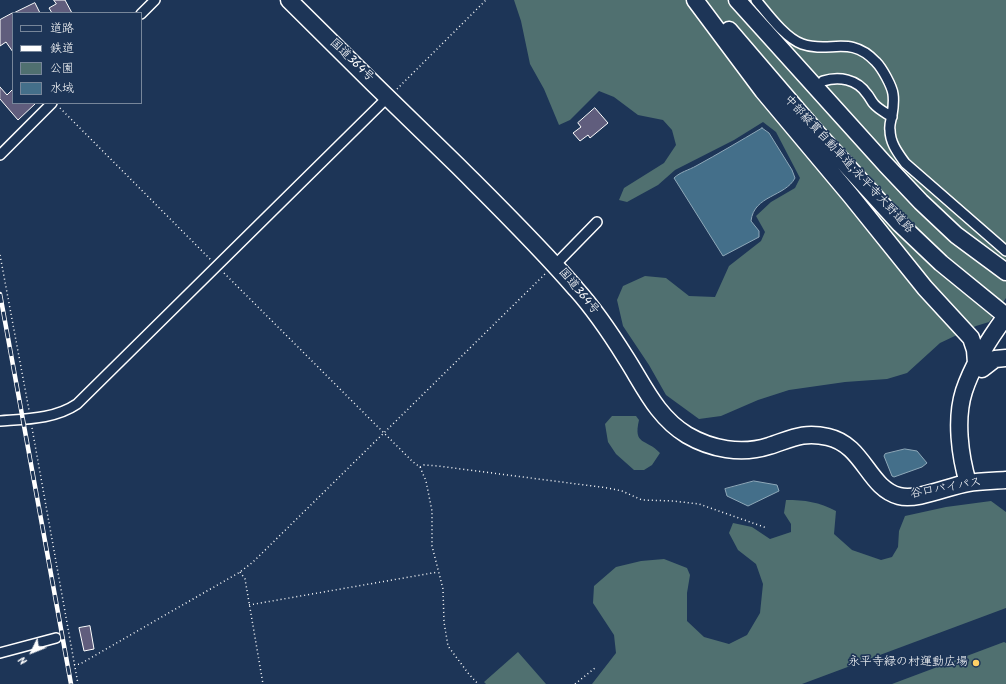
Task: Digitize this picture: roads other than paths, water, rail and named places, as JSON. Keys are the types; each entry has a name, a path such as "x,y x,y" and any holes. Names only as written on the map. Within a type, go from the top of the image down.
{"highway":[{"name":"国道364号","path":"289,0 527,235 555,265 592,308 611,335 651,399 661,413 672,424 685,434 705,444 716,448 732,450 751,450 768,447 789,438 803,435 830,437 851,449 860,458 878,483 888,491"},
{"path":"695,0 768,87 851,196 925,288 971,338 979,366"},
{"name":"中部縦貫自動車道;永平寺大野道路","path":"705,0 768,87 862,182 900,224 936,258 1002,312"},
{"path":"737,0 921,202 956,235 1006,272"},
{"path":"968,483 971,412 979,366 987,343 1002,312"},
{"path":"979,366 1006,329"},
{"path":"979,366 995,359 1006,358"},
{"name":"谷口バイパス","path":"888,491 899,496 909,497 968,483 1006,480"}],"street":[{"path":"142,13 155,0"},
{"path":"756,0 789,36 802,44 821,47 848,46 861,50 876,62 886,77 893,92 890,131 895,148 905,163 1006,251"},
{"path":"823,81 831,78 845,79 859,85 867,93 873,104 892,117"},
{"path":"0,421 30,419 62,412 77,404 388,97"},
{"path":"0,155 51,104"},
{"path":"555,265 597,222"},
{"path":"0,653 56,638"}],"water":[{"path":"762,128 769,133 792,170 795,178 784,189 764,201 753,212 751,221 759,231 759,237 723,256 674,178"},
{"path":"905,449 917,451 927,463 922,467 894,477 892,476 884,456 885,454"},
{"path":"754,481 777,485 779,491 748,506 727,496 725,489"}],"railway":[{"path":"0,294 71,684"}],"place":[{"name":"永平寺緑の村運動広場","path":"976,663"}]}
